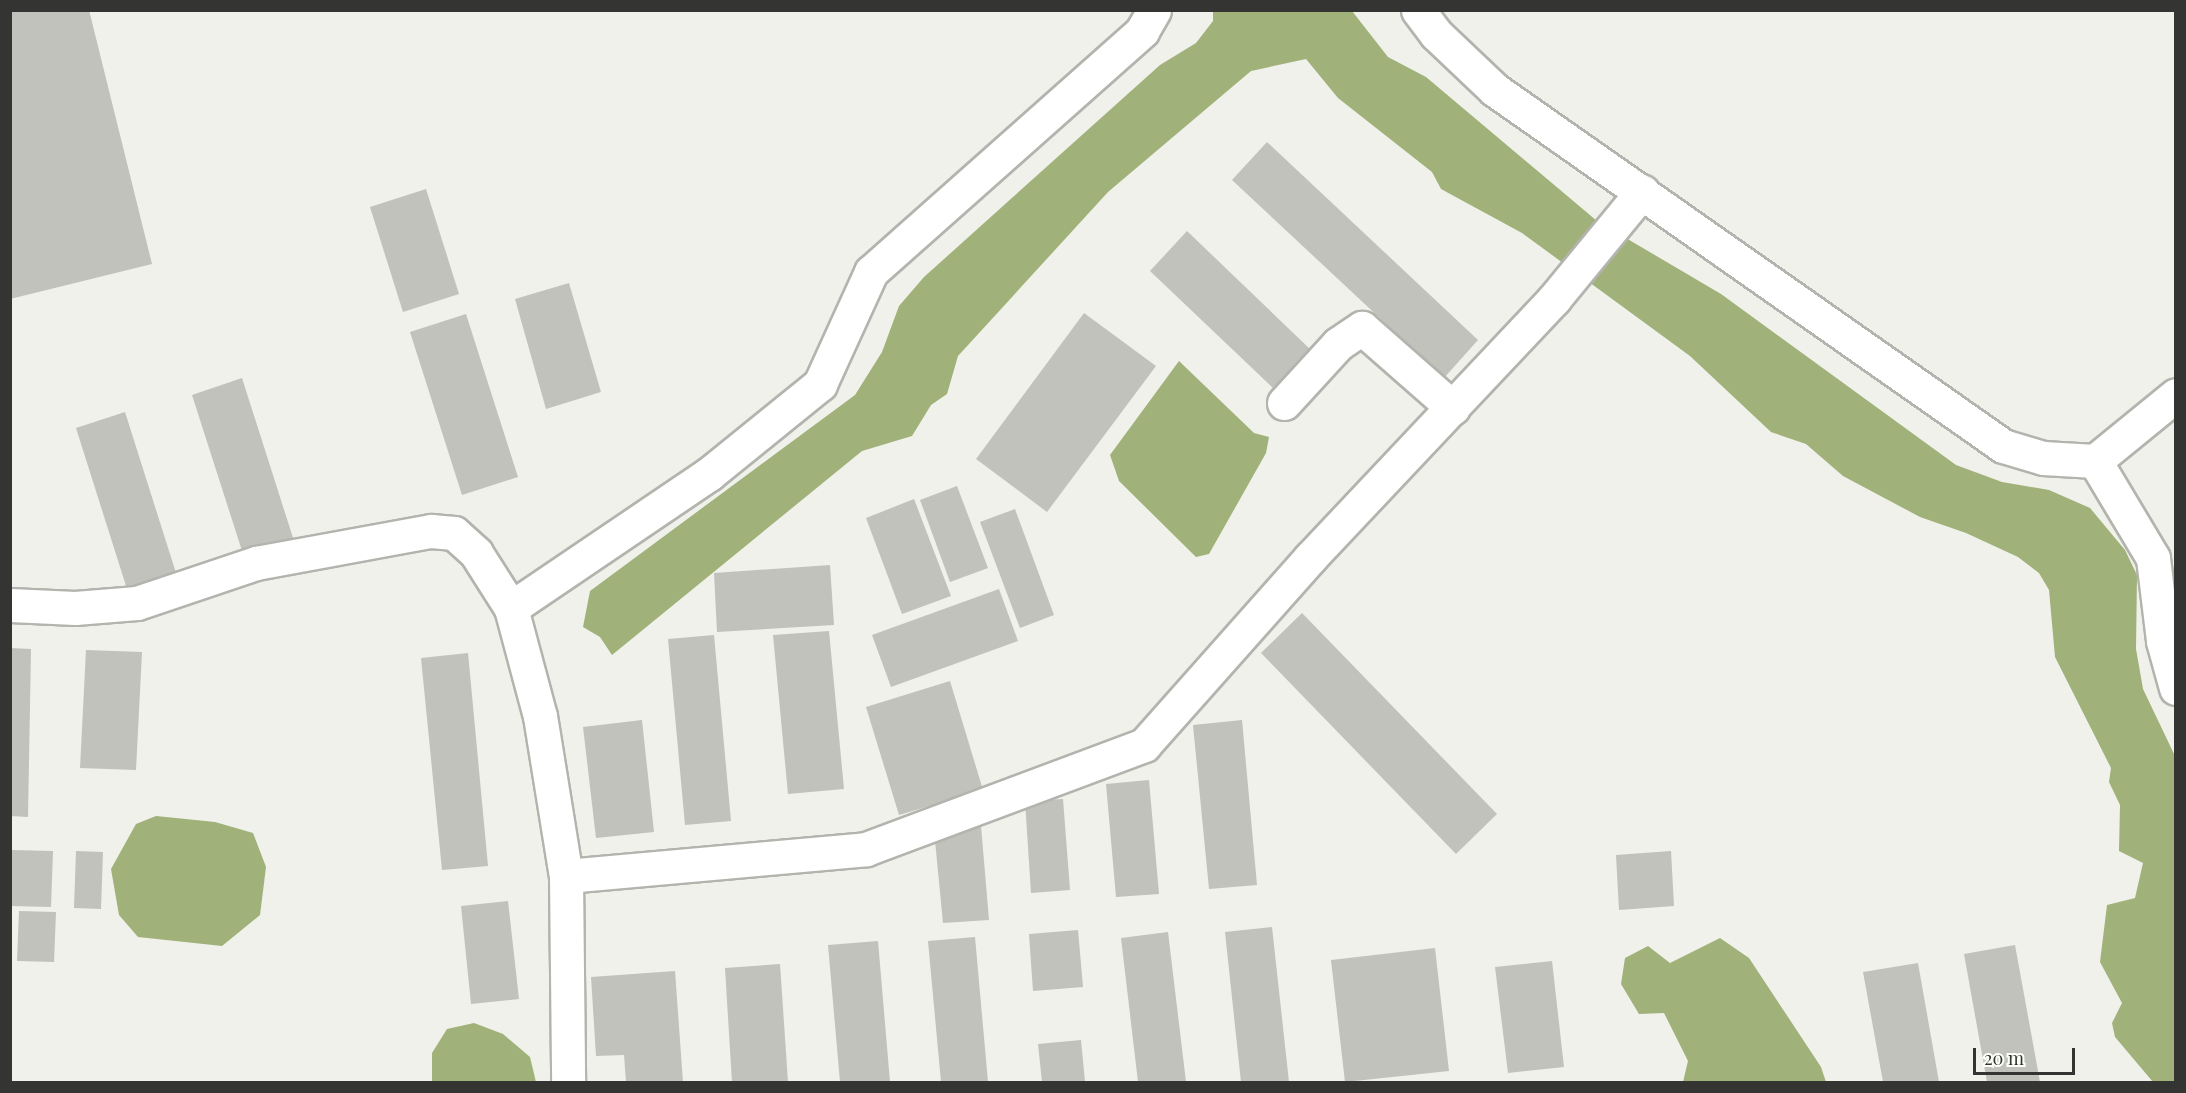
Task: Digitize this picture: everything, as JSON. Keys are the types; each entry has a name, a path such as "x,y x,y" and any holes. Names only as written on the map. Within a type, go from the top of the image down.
{"street":[{"path":"511,608 709,474 820,384 871,272 1142,31 1154,10"},
{"path":"1418,10 1436,34 1495,90 2003,446 2043,458 2095,462 2175,395"},
{"path":"566,876 866,849 1144,745 1310,558 1554,299 1642,192"},
{"path":"1284,403 1338,344 1362,328 1453,408"},
{"path":"2095,462 2153,558 2163,641 2175,688"},
{"path":"10,605 75,608 137,603 256,562 431,531 454,533 476,553 511,608 540,716 566,876 568,1083"}],"shaded area":[{"path":"1213,11 1352,11 1388,57 1426,77 1597,221 1721,294 1956,465 2002,482 2049,490 2090,508 2125,550 2137,575 2136,649 2143,689 2175,756 2175,1082 2153,1082 2115,1037 2112,1023 2122,1003 2100,962 2107,905 2135,898 2143,863 2119,851 2120,805 2109,782 2111,768 2055,657 2049,590 2039,573 2018,557 1966,533 1920,517 1843,476 1806,444 1771,432 1690,356 1522,233 1441,189 1432,172 1338,98 1306,59 1251,71 1108,192 958,356 947,394 931,405 912,436 862,451 612,655 600,637 583,627 590,591 855,395 882,352 899,306 924,277 1160,65 1196,43 1213,21"},
{"path":"1179,361 1254,433 1269,437 1266,453 1209,554 1196,557 1119,481 1110,455"},
{"path":"156,816 215,822 253,833 266,867 260,915 222,946 138,937 119,915 111,869 136,824"},
{"path":"1720,938 1749,958 1821,1067 1826,1082 1683,1082 1688,1061 1664,1013 1639,1014 1621,984 1625,958 1648,946 1670,963"},
{"path":"474,1023 503,1034 530,1057 536,1082 432,1082 432,1053 447,1029"}],"building":[{"path":"10,10 89,10 152,264 10,299"},
{"path":"1267,142 1478,340 1444,378 1232,180"},
{"path":"426,189 459,294 403,312 370,207"},
{"path":"1187,231 1311,350 1274,389 1150,271"},
{"path":"569,283 601,392 546,409 515,299"},
{"path":"1084,313 1156,366 1047,512 976,459"},
{"path":"466,314 518,477 462,495 410,332"},
{"path":"242,378 294,541 244,557 192,395"},
{"path":"125,412 176,573 127,589 76,428"},
{"path":"957,486 988,568 950,582 920,500"},
{"path":"914,499 951,596 902,614 866,518"},
{"path":"1015,509 1054,615 1020,628 980,522"},
{"path":"830,565 834,625 717,632 714,573"},
{"path":"999,589 1018,641 891,687 872,635"},
{"path":"1302,613 1497,814 1456,854 1261,653"},
{"path":"829,631 844,789 788,794 773,635"},
{"path":"714,635 731,821 685,825 668,639"},
{"path":"10,648 31,649 28,817 10,816"},
{"path":"86,650 142,652 136,770 80,768"},
{"path":"468,653 488,866 442,870 421,658"},
{"path":"950,681 983,790 899,815 866,707"},
{"path":"642,720 654,832 596,838 583,727"},
{"path":"1242,720 1257,885 1209,889 1193,725"},
{"path":"1149,780 1159,894 1116,897 1106,784"},
{"path":"1063,799 1070,890 1031,893 1025,801"},
{"path":"981,826 989,920 943,923 934,830"},
{"path":"10,850 53,851 51,907 10,906"},
{"path":"76,851 103,852 101,909 74,908"},
{"path":"1671,851 1674,906 1619,910 1616,855"},
{"path":"508,901 519,999 471,1004 461,906"},
{"path":"19,911 56,912 54,962 17,961"},
{"path":"1272,927 1289,1082 1241,1082 1225,932"},
{"path":"1078,930 1083,987 1033,991 1029,934"},
{"path":"1168,932 1186,1082 1138,1082 1121,938"},
{"path":"975,937 988,1082 941,1082 928,941"},
{"path":"878,941 890,1082 840,1082 828,945"},
{"path":"2015,945 2040,1082 1987,1082 1964,954"},
{"path":"1435,948 1449,1071 1345,1082 1331,960"},
{"path":"1552,961 1564,1067 1508,1073 1495,967"},
{"path":"1918,963 1939,1082 1883,1082 1863,972"},
{"path":"780,964 788,1082 732,1082 725,968"},
{"path":"675,971 683,1082 626,1082 624,1055 596,1056 591,977"},
{"path":"1081,1040 1085,1082 1042,1082 1038,1044"}]}
